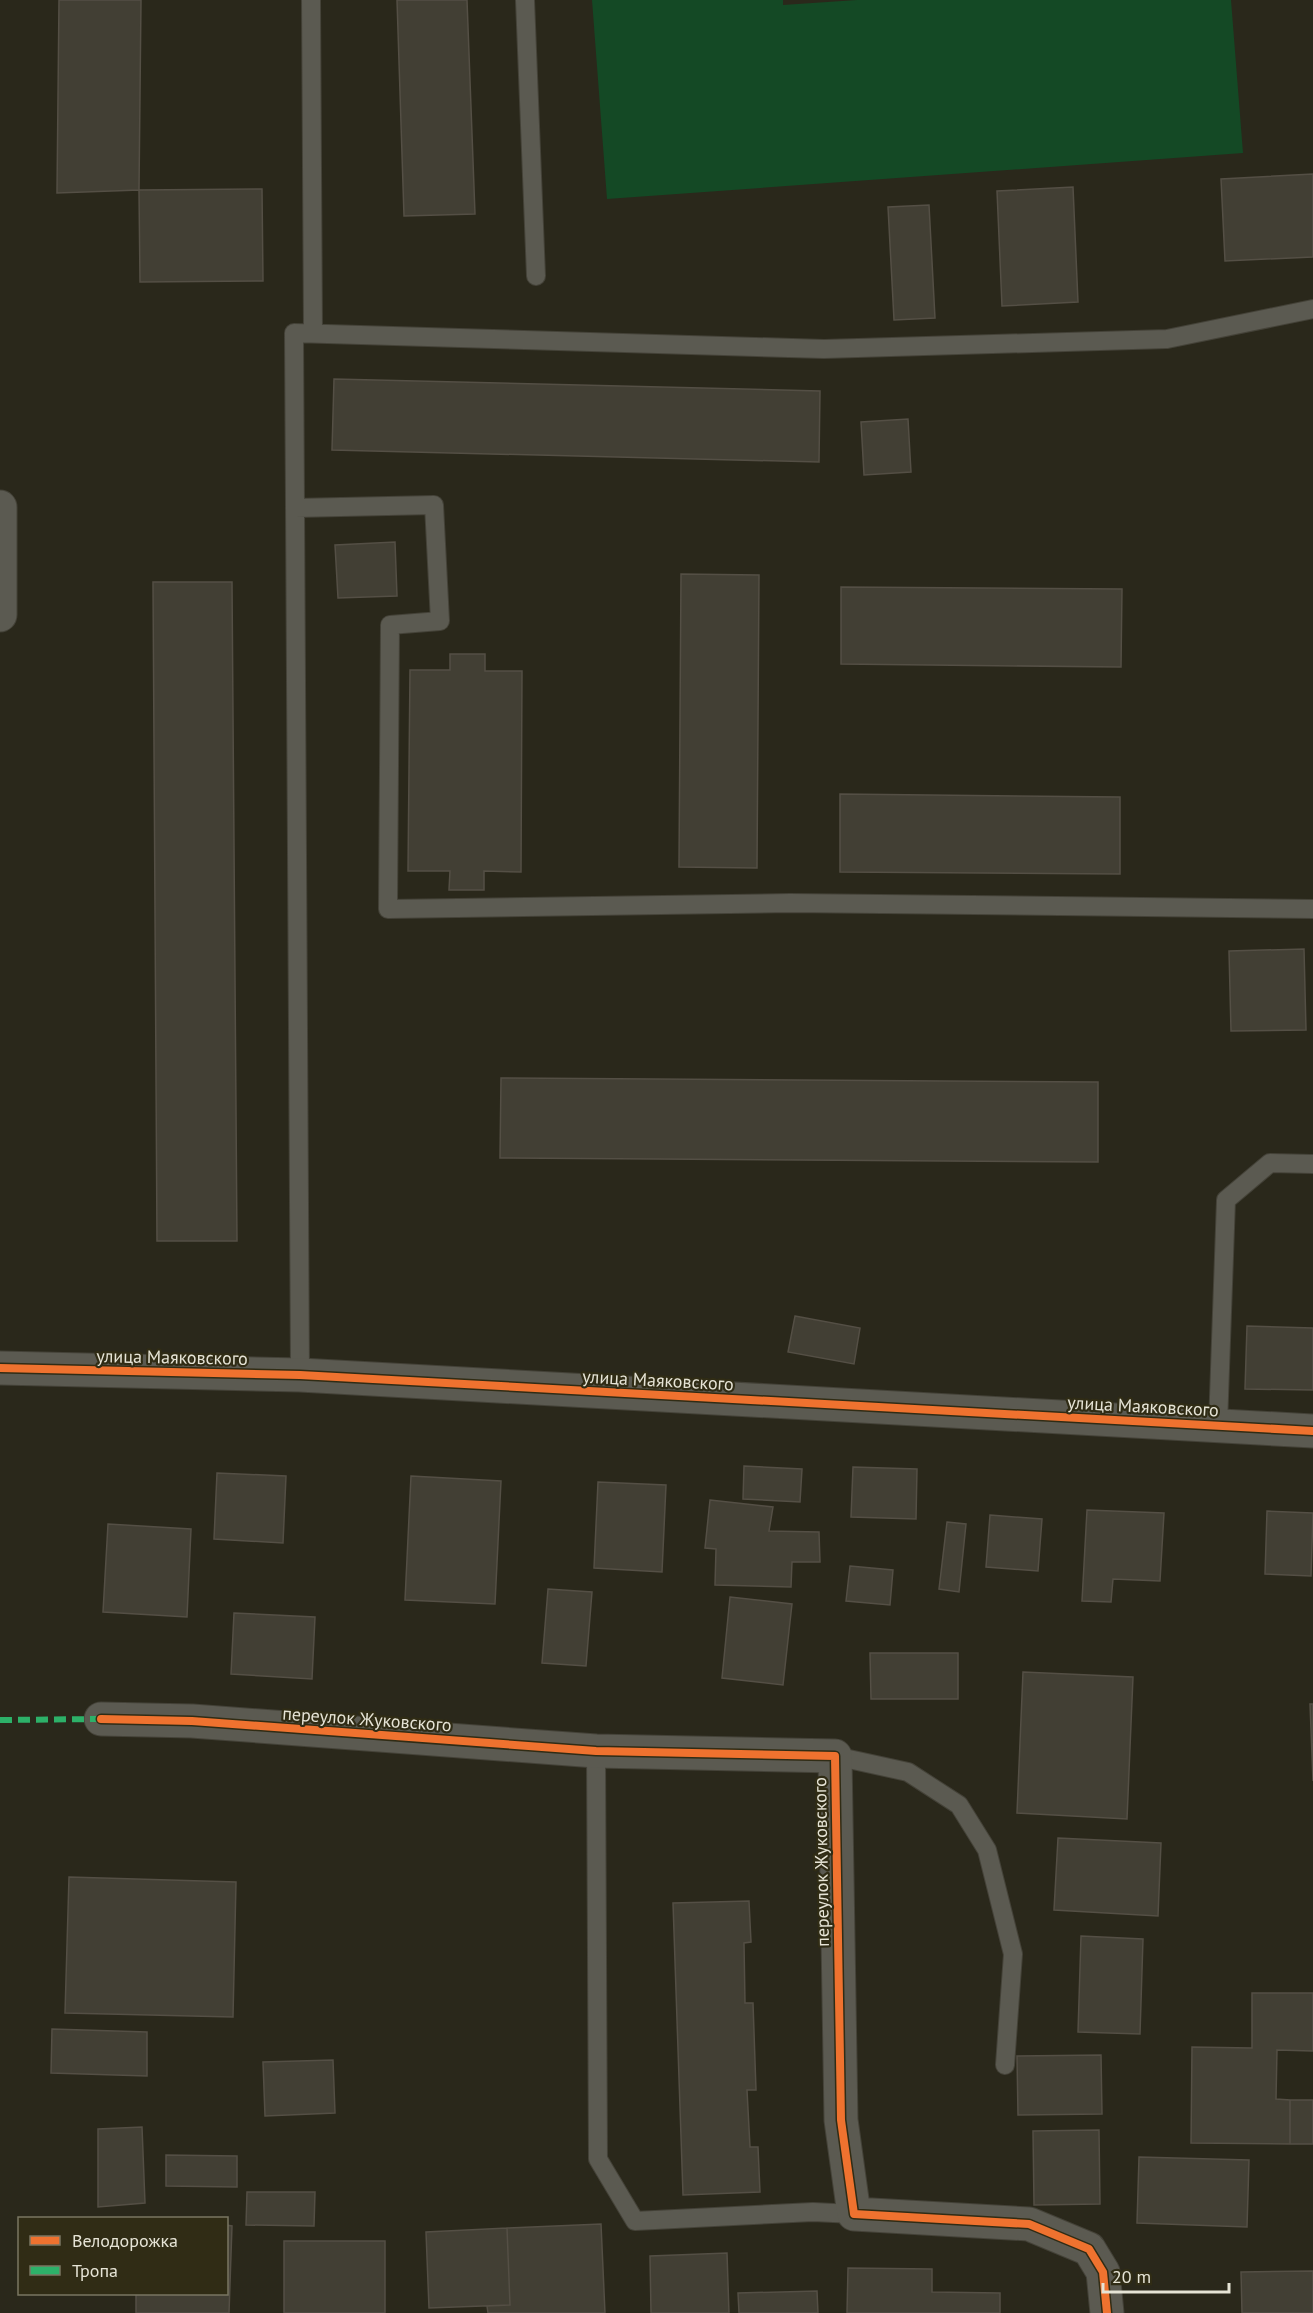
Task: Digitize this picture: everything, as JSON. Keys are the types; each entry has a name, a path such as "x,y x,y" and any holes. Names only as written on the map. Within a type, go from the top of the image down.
{"street":[{"path":"0,507 0,615"},
{"name":"улица Маяковского","path":"0,1368 300,1375 1313,1431"},
{"name":"переулок Жуковского","path":"101,1719 192,1721 596,1751 835,1756 841,2120 854,2214"},
{"path":"854,2214 1029,2224 1089,2249 1104,2272 1107,2313"}],"lane":[{"path":"311,0 313,333"},
{"path":"525,0 536,276"},
{"path":"300,1375 294,333 824,349 1167,339 1313,309"},
{"path":"295,508 434,506 440,621 390,625 388,909 790,903 1313,909"},
{"path":"1218,1425 1226,1200 1270,1163 1313,1164"},
{"path":"596,1751 598,2159 634,2221 813,2212 854,2214"},
{"path":"835,1756 908,1772 959,1805 987,1850 1013,1954 1005,2065"}],"green space":[{"path":"592,0 783,0 783,5 857,0 1231,0 1243,153 607,199"}],"building":[{"path":"59,0 141,0 139,190 57,193"},
{"path":"397,0 467,0 475,214 404,216"},
{"path":"1313,174 1313,257 1225,261 1221,179"},
{"path":"1073,187 1078,302 1002,306 997,191"},
{"path":"262,189 263,281 140,282 139,190"},
{"path":"929,205 935,318 894,320 888,207"},
{"path":"334,379 820,391 819,462 332,450"},
{"path":"908,419 911,472 864,475 861,422"},
{"path":"395,542 397,596 338,598 335,545"},
{"path":"681,574 759,575 757,868 679,867"},
{"path":"153,582 232,582 237,1241 157,1241"},
{"path":"841,587 1122,589 1121,667 841,664"},
{"path":"450,654 485,654 485,671 522,671 521,872 484,871 484,890 449,890 450,871 408,871 410,670 450,670"},
{"path":"840,794 1120,797 1120,874 840,872"},
{"path":"1304,949 1306,1030 1231,1031 1229,951"},
{"path":"501,1078 1098,1082 1098,1162 500,1158"},
{"path":"795,1316 860,1328 854,1364 788,1352"},
{"path":"1247,1326 1313,1328 1313,1390 1245,1389"},
{"path":"744,1466 802,1469 800,1502 743,1499"},
{"path":"853,1467 917,1469 916,1519 851,1517"},
{"path":"217,1473 286,1476 283,1543 214,1539"},
{"path":"411,1476 501,1481 495,1604 405,1600"},
{"path":"598,1482 666,1485 662,1572 594,1568"},
{"path":"710,1500 773,1507 769,1531 819,1532 820,1562 792,1562 791,1587 715,1585 716,1549 705,1548"},
{"path":"1087,1510 1164,1513 1160,1581 1113,1579 1111,1602 1082,1601"},
{"path":"1267,1511 1313,1513 1311,1576 1265,1574"},
{"path":"990,1515 1042,1519 1038,1571 986,1567"},
{"path":"947,1522 966,1524 959,1592 939,1589"},
{"path":"108,1524 191,1529 187,1617 103,1612"},
{"path":"850,1566 893,1570 890,1605 846,1601"},
{"path":"548,1589 592,1592 586,1666 542,1663"},
{"path":"730,1597 792,1604 783,1685 722,1678"},
{"path":"234,1613 315,1617 312,1679 231,1674"},
{"path":"870,1653 958,1653 958,1699 871,1699"},
{"path":"1023,1672 1133,1677 1127,1819 1017,1813"},
{"path":"1310,1704 1313,1704 1313,1781"},
{"path":"1058,1838 1161,1843 1158,1916 1054,1910"},
{"path":"69,1877 236,1882 233,2017 65,2013"},
{"path":"749,1901 751,1942 744,1943 745,2003 753,2003 756,2090 747,2090 750,2147 758,2147 760,2192 683,2195 673,1903"},
{"path":"1081,1936 1143,1939 1140,2034 1078,2032"},
{"path":"1252,1993 1313,1993 1313,2051 1277,2050 1276,2099 1290,2100 1290,2144 1191,2143 1192,2047 1252,2048"},
{"path":"52,2029 147,2032 147,2076 51,2073"},
{"path":"1101,2055 1102,2114 1018,2115 1017,2056"},
{"path":"333,2060 335,2113 265,2116 263,2062"},
{"path":"1290,2100 1313,2100 1313,2144 1290,2144"},
{"path":"142,2127 145,2203 98,2207 98,2129"},
{"path":"1099,2130 1100,2204 1034,2205 1033,2131"},
{"path":"166,2155 237,2156 237,2187 166,2186"},
{"path":"1139,2157 1249,2160 1247,2227 1137,2223"},
{"path":"247,2192 315,2192 314,2226 246,2225"},
{"path":"601,2224 605,2313 488,2313 487,2306 510,2305 507,2228"},
{"path":"228,2225 232,2226 229,2313 136,2313 136,2295 228,2295"},
{"path":"507,2228 510,2305 429,2308 426,2232"},
{"path":"284,2241 385,2241 385,2313 284,2313"},
{"path":"727,2253 729,2313 651,2313 650,2256"},
{"path":"848,2268 932,2269 932,2292 1000,2293 1000,2313 847,2313"},
{"path":"1313,2271 1313,2313 1242,2313 1241,2272"},
{"path":"817,2291 818,2313 739,2313 738,2293"}],"marked path":[{"path":"0,1720 101,1719"}],"cycle path":[{"path":"0,1368 300,1375 1313,1431"},
{"path":"101,1719 192,1721 596,1751 835,1756 841,2120 854,2214 1029,2224 1089,2249 1103,2272 1107,2313"}]}
